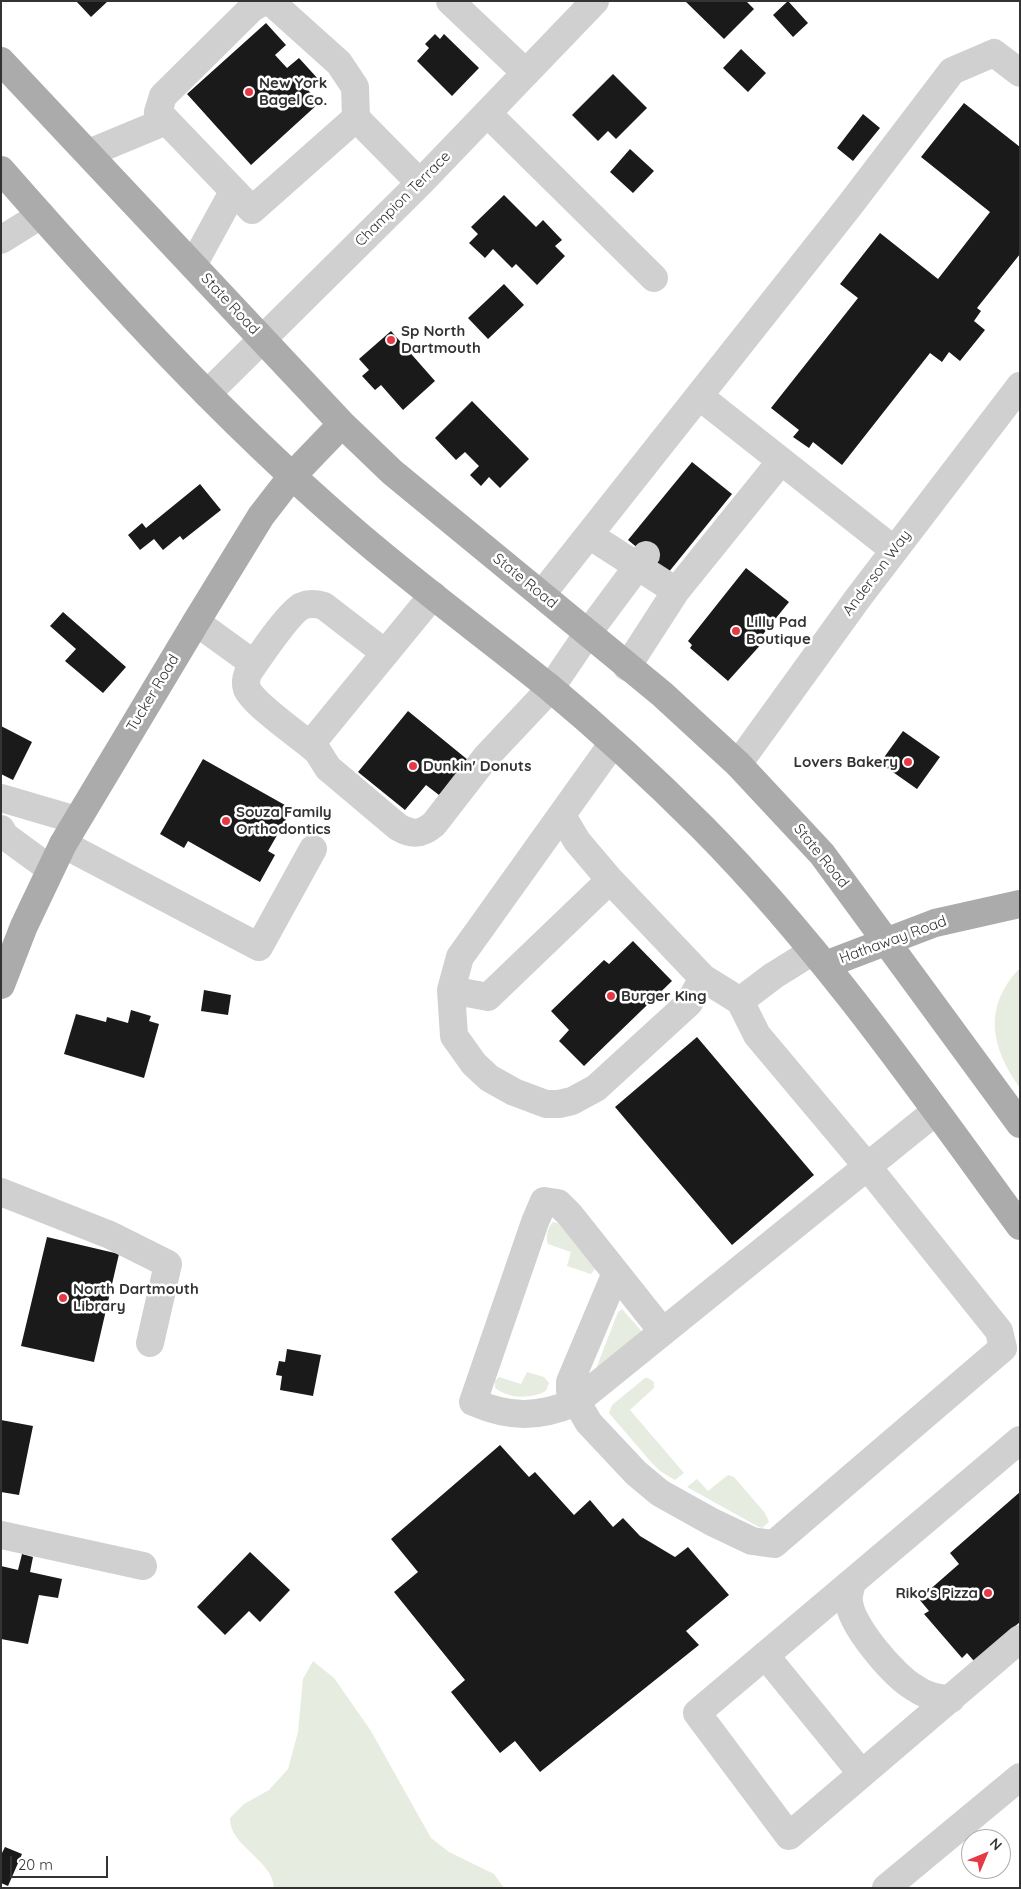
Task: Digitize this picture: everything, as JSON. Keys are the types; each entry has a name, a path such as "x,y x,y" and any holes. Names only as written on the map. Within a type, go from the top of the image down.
{"main road":[{"name":"State Road","path":"1,61 342,424 392,472 662,694 738,764 822,854 1020,1124"},
{"path":"1,170 80,260 207,394 292,476 349,528 550,689 667,793 738,864 780,910 819,958 1020,1226"},
{"name":"Tucker Road","path":"1,985 24,926 63,844 196,622 261,516 292,476 342,424"},
{"name":"Hathaway Road","path":"819,958 886,940 935,923 1020,904"}],"street":[{"path":"265,1 252,8 163,96 162,117 252,210 356,118"},
{"path":"270,1 338,63 355,87 356,118 420,183"},
{"path":"450,1 526,73"},
{"name":"Champion Terrace","path":"207,394 420,183 595,1"},
{"path":"542,594 850,205 952,71 994,53 1020,72"},
{"path":"487,113 654,278"},
{"path":"89,154 162,117"},
{"path":"193,265 233,192"},
{"path":"1,240 41,215"},
{"name":"Anderson Way","path":"738,764 894,550 1020,386"},
{"path":"698,396 894,550"},
{"path":"627,667 676,591 781,461"},
{"path":"588,535 642,560 676,591"},
{"path":"385,653 324,606 316,604 301,607 294,612 248,673 247,688 252,696 318,752 328,768 398,827 416,834 425,831 434,824 486,758 550,689 588,633 642,560"},
{"path":"310,745 433,595"},
{"path":"196,622 254,664"},
{"path":"612,743 562,816 460,957 452,996 454,1036 474,1064 490,1078 514,1092 546,1104 572,1101 596,1088 689,1003 704,978"},
{"path":"1,798 76,820"},
{"path":"562,816 577,841 610,880 704,978 740,1001 758,1035 867,1166 999,1331 1003,1348 774,1544 752,1541 660,1493 636,1473 589,1423 570,1391 570,1382 616,1273"},
{"path":"1,829 5,836 50,869"},
{"path":"63,844 259,947 313,849"},
{"path":"452,996 488,997 610,880"},
{"path":"740,1001 773,976 819,958"},
{"path":"663,1332 570,1215 558,1203 544,1201 473,1402 494,1411 515,1414 556,1411 576,1402 663,1332 867,1166 936,1112"},
{"path":"1,1192 110,1235 168,1264 150,1343"},
{"path":"1020,1440 697,1713 789,1836 1020,1639"},
{"path":"1,1535 143,1566"},
{"path":"852,1582 848,1601 855,1623 873,1647 895,1672 913,1688 931,1697 951,1699"},
{"path":"765,1655 862,1774"},
{"path":"886,1888 1020,1777"}],"shaded area":[{"path":"1020,968 1020,1088 1002,1058 995,1028 1000,998 1008,983"},
{"path":"553,1222 561,1224 593,1263 595,1269 591,1274 567,1266 571,1252 548,1244 548,1232"},
{"path":"622,1309 645,1335 599,1369 597,1366 618,1312"},
{"path":"527,1372 544,1377 549,1383 546,1391 540,1394 520,1397 501,1392 495,1388 495,1381 499,1377 521,1384"},
{"path":"645,1378 654,1382 654,1388 630,1410 684,1473 675,1480 660,1471 651,1462 609,1413 612,1405"},
{"path":"728,1475 734,1477 765,1513 769,1522 762,1528 687,1487 697,1479 708,1491"},
{"path":"313,1661 334,1678 371,1731 431,1838 449,1852 494,1874 504,1888 274,1888 272,1878 267,1869 236,1837 230,1818 244,1804 269,1790 288,1769 298,1732 303,1679"}],"building":[{"path":"76,1 108,1 91,17"},
{"path":"685,1 746,1 754,9 724,39"},
{"path":"788,1 808,23 793,37 773,15"},
{"name":"New York Bagel Co.","path":"266,23 286,45 275,55 287,68 299,58 319,80 308,90 319,103 251,165 187,94"},
{"path":"435,34 440,39 444,34 479,68 452,96 417,61 429,48 425,44"},
{"path":"741,49 766,73 748,92 723,68"},
{"path":"613,74 647,108 616,139 608,131 598,141 572,115"},
{"path":"964,103 1020,147 1020,254 977,308 981,311 974,321 985,330 960,361 949,352 942,362 930,353 842,465 813,442 809,448 793,437 799,430 771,408 858,298 840,284 880,233 938,279 990,212 921,157"},
{"path":"863,114 880,128 853,161 837,148"},
{"path":"630,149 654,171 633,193 610,172"},
{"path":"504,195 536,227 543,220 562,240 555,246 565,256 537,285 516,264 512,268 493,249 485,258 469,243 478,234 471,227"},
{"path":"504,284 524,305 488,339 468,318"},
{"path":"391,331 435,381 403,410 381,385 375,390 362,376 369,370 359,359"},
{"path":"472,401 529,459 500,488 489,477 481,486 470,475 479,466 465,452 456,460 435,438"},
{"path":"692,462 732,494 668,573 628,540"},
{"path":"200,484 221,510 183,540 180,536 163,550 154,539 140,550 128,535 142,523 146,528"},
{"path":"746,568 789,602 760,638 764,641 728,681 690,648 692,645 688,641"},
{"path":"63,612 126,667 103,693 65,661 76,649 50,626"},
{"name":"Dunkin' Donuts","path":"408,711 468,760 439,795 426,785 405,810 358,772"},
{"path":"1,726 32,742 13,780 1,774"},
{"path":"903,731 940,757 917,789 880,763"},
{"name":"Souza Family Orthodontics","path":"203,759 292,809 268,851 275,855 260,882 188,841 184,848 160,834"},
{"name":"Burger King","path":"633,941 672,981 584,1066 559,1041 569,1030 551,1011 604,960 609,964"},
{"path":"204,990 231,995 228,1015 201,1011"},
{"path":"131,1010 151,1016 149,1021 159,1024 144,1078 64,1054 76,1014 106,1022 107,1017 128,1023"},
{"path":"697,1037 814,1175 732,1245 615,1107"},
{"path":"47,1237 119,1254 94,1362 21,1346"},
{"path":"287,1349 321,1355 313,1396 280,1390 282,1376 276,1375 279,1361 285,1362"},
{"path":"1,1420 33,1426 19,1495 1,1492"},
{"path":"500,1445 529,1477 535,1472 574,1515 590,1500 613,1527 623,1518 640,1536 675,1557 688,1547 729,1595 686,1631 699,1645 540,1772 515,1741 500,1753 451,1692 465,1680 394,1592 418,1572 391,1539"},
{"path":"1020,1492 1020,1622 974,1661 967,1653 962,1658 924,1614 929,1611 919,1599 959,1564 950,1553"},
{"path":"250,1552 290,1590 260,1622 249,1611 225,1635 197,1607"},
{"path":"22,1554 33,1557 30,1572 62,1579 58,1598 39,1595 28,1644 1,1639 1,1566 18,1570"},
{"path":"5,1847 22,1854 8,1886 1,1883 1,1855"}],"place":[{"name":"New York Bagel Co.","path":"249,92"},
{"name":"Sp North Dartmouth","path":"391,340"},
{"name":"Lilly Pad Boutique","path":"736,631"},
{"name":"Lovers Bakery","path":"908,762"},
{"name":"Dunkin' Donuts","path":"413,766"},
{"name":"Souza Family Orthodontics","path":"226,821"},
{"name":"Burger King","path":"611,996"},
{"name":"North Dartmouth Library","path":"63,1298"},
{"name":"Riko's Pizza","path":"988,1593"}]}
